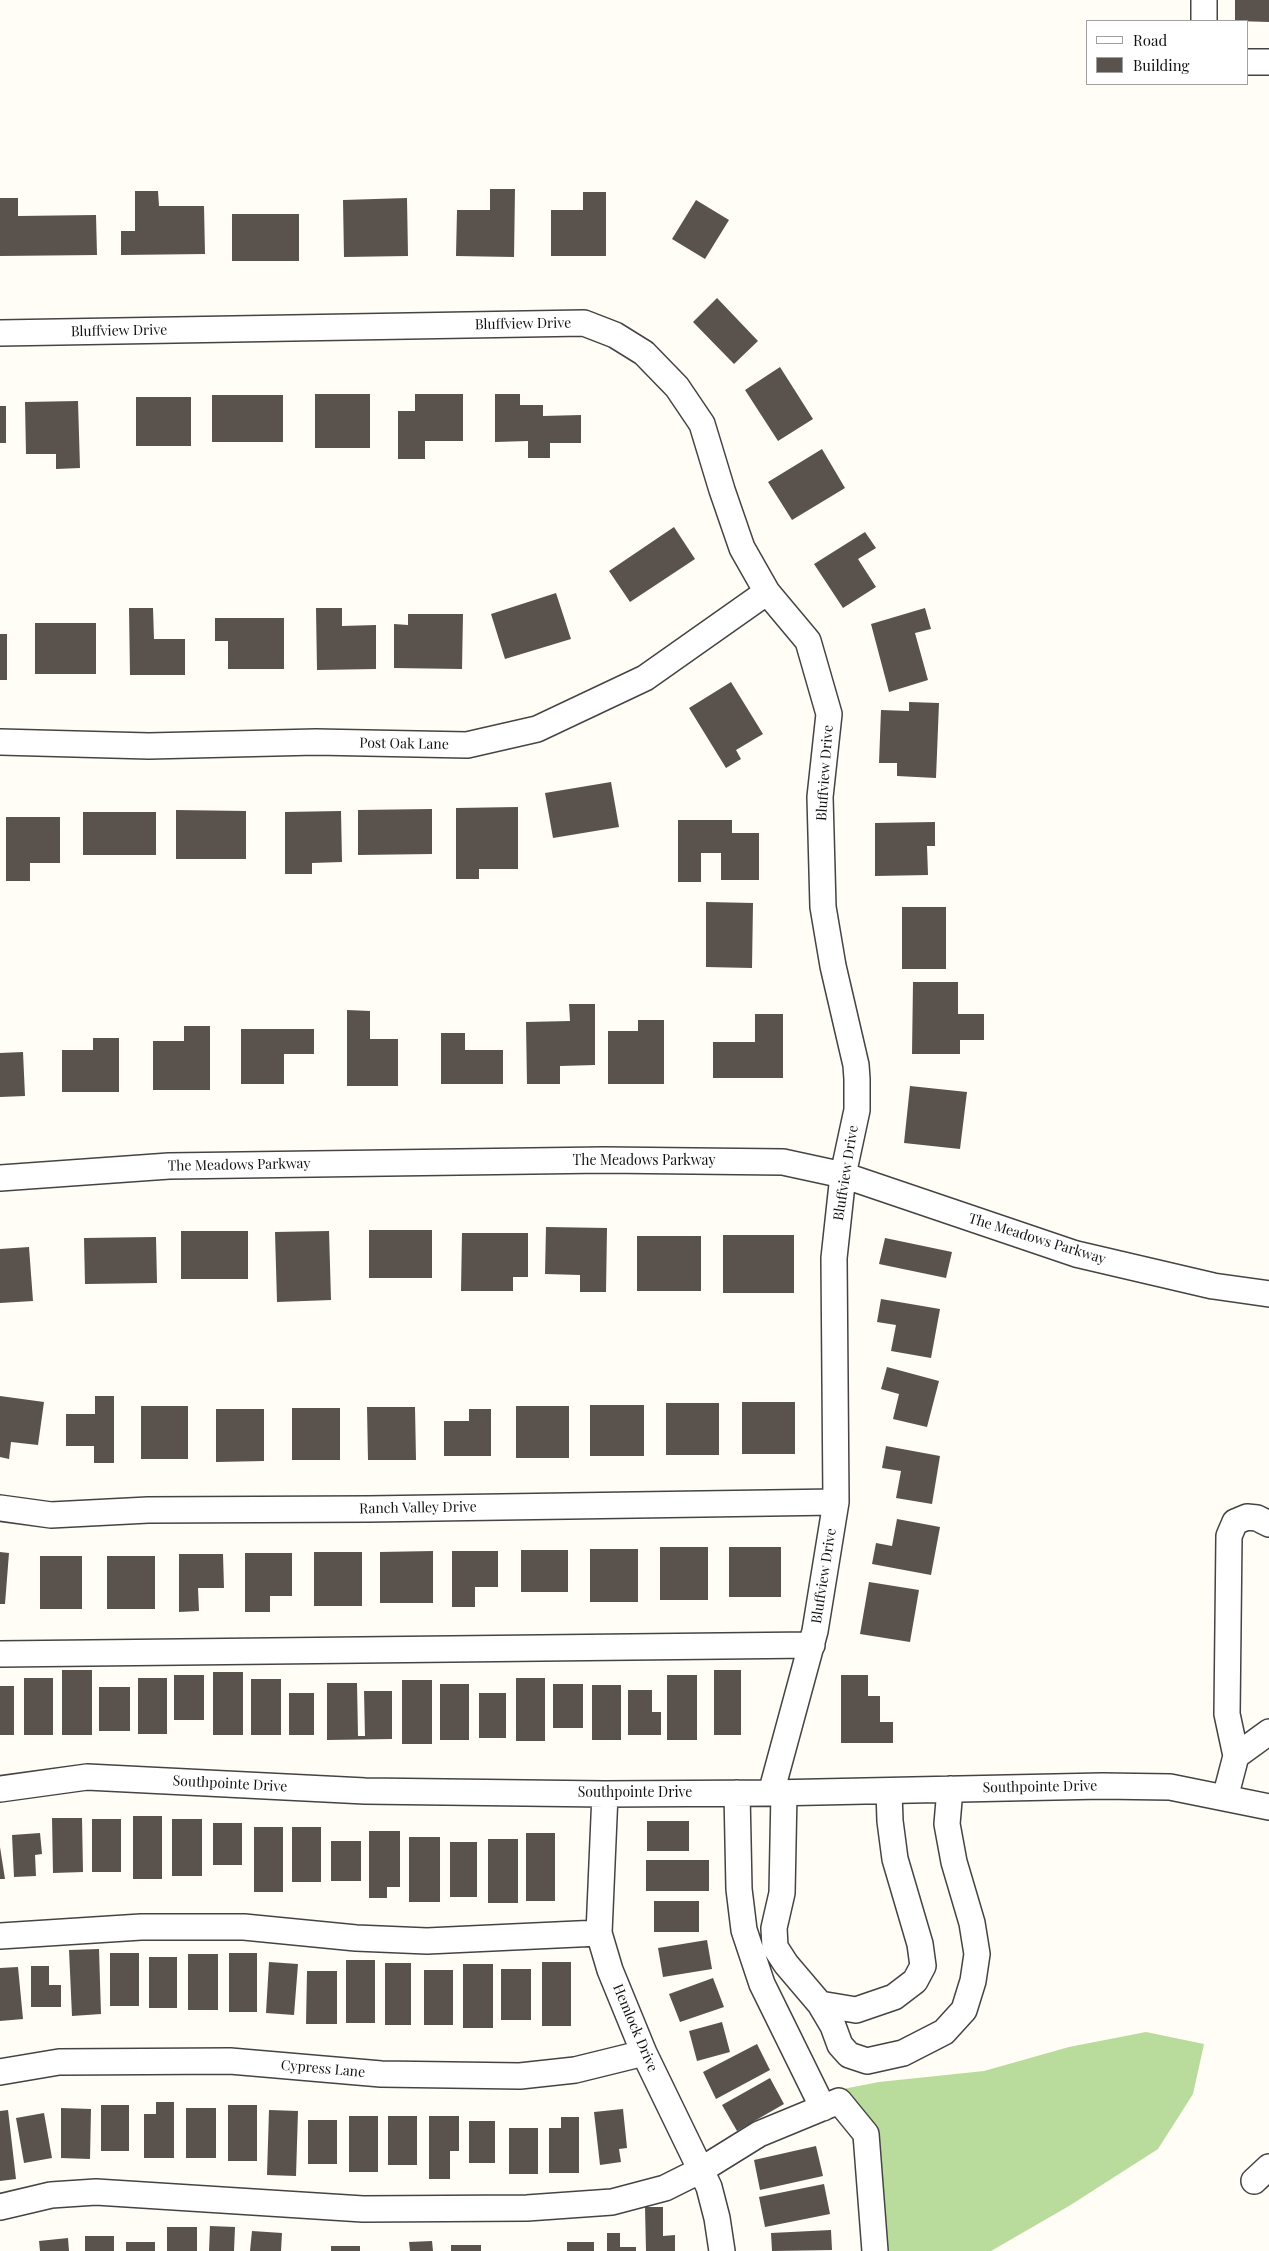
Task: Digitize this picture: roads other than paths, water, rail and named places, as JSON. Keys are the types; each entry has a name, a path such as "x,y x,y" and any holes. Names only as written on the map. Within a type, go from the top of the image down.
{"street":[{"path":"1204,0 1204,20"},
{"path":"1249,62 1269,62"},
{"name":"Bluffview Drive","path":"0,333 584,323 615,335 644,353 677,387 702,424 742,548 767,592 808,641 829,714 820,797 823,907 833,966 856,1065 857,1110 843,1175 834,1258 836,1502 812,1645 778,1793 782,1893 774,1928 775,1947 786,1964 820,2004 833,2026 840,2045 849,2055 867,2061 903,2053 944,2032 964,2010 974,1982 977,1954 972,1923 954,1862 947,1824 950,1789"},
{"name":"Post Oak Lane","path":"0,742 149,746 316,742 467,745 537,729 646,678 767,592"},
{"name":"The Meadows Parkway","path":"0,1178 169,1166 604,1160 783,1162 843,1175 1076,1254 1214,1286 1269,1294"},
{"name":"Ranch Valley Drive","path":"0,1508 51,1515 148,1510 368,1509 836,1502"},
{"path":"1224,1798 1236,1756 1227,1714 1229,1536 1235,1522 1247,1517 1257,1518 1269,1524"},
{"path":"0,1654 812,1645"},
{"path":"1236,1756 1269,1732"},
{"name":"Southpointe Drive","path":"0,1789 87,1777 365,1791 605,1794 778,1793 1102,1786 1170,1787 1269,1807"},
{"path":"820,2004 856,2010 894,1997 915,1982 923,1966 920,1944 895,1859 890,1821 889,1790"},
{"path":"737,1793 739,1889 744,1930 762,1984 823,2108"},
{"name":"Hemlock Drive","path":"605,1794 600,1934 610,1970 644,2053 709,2187 722,2251"},
{"path":"0,1936 141,1927 244,1927 356,1938 427,1940 600,1934"},
{"name":"Cypress Lane","path":"0,2072 59,2062 230,2061 381,2074 520,2076 575,2070 644,2053"},
{"path":"0,2207 51,2195 96,2192 363,2209 527,2208 612,2202 664,2188 701,2170 759,2134 839,2101 866,2134 875,2251"}]}
